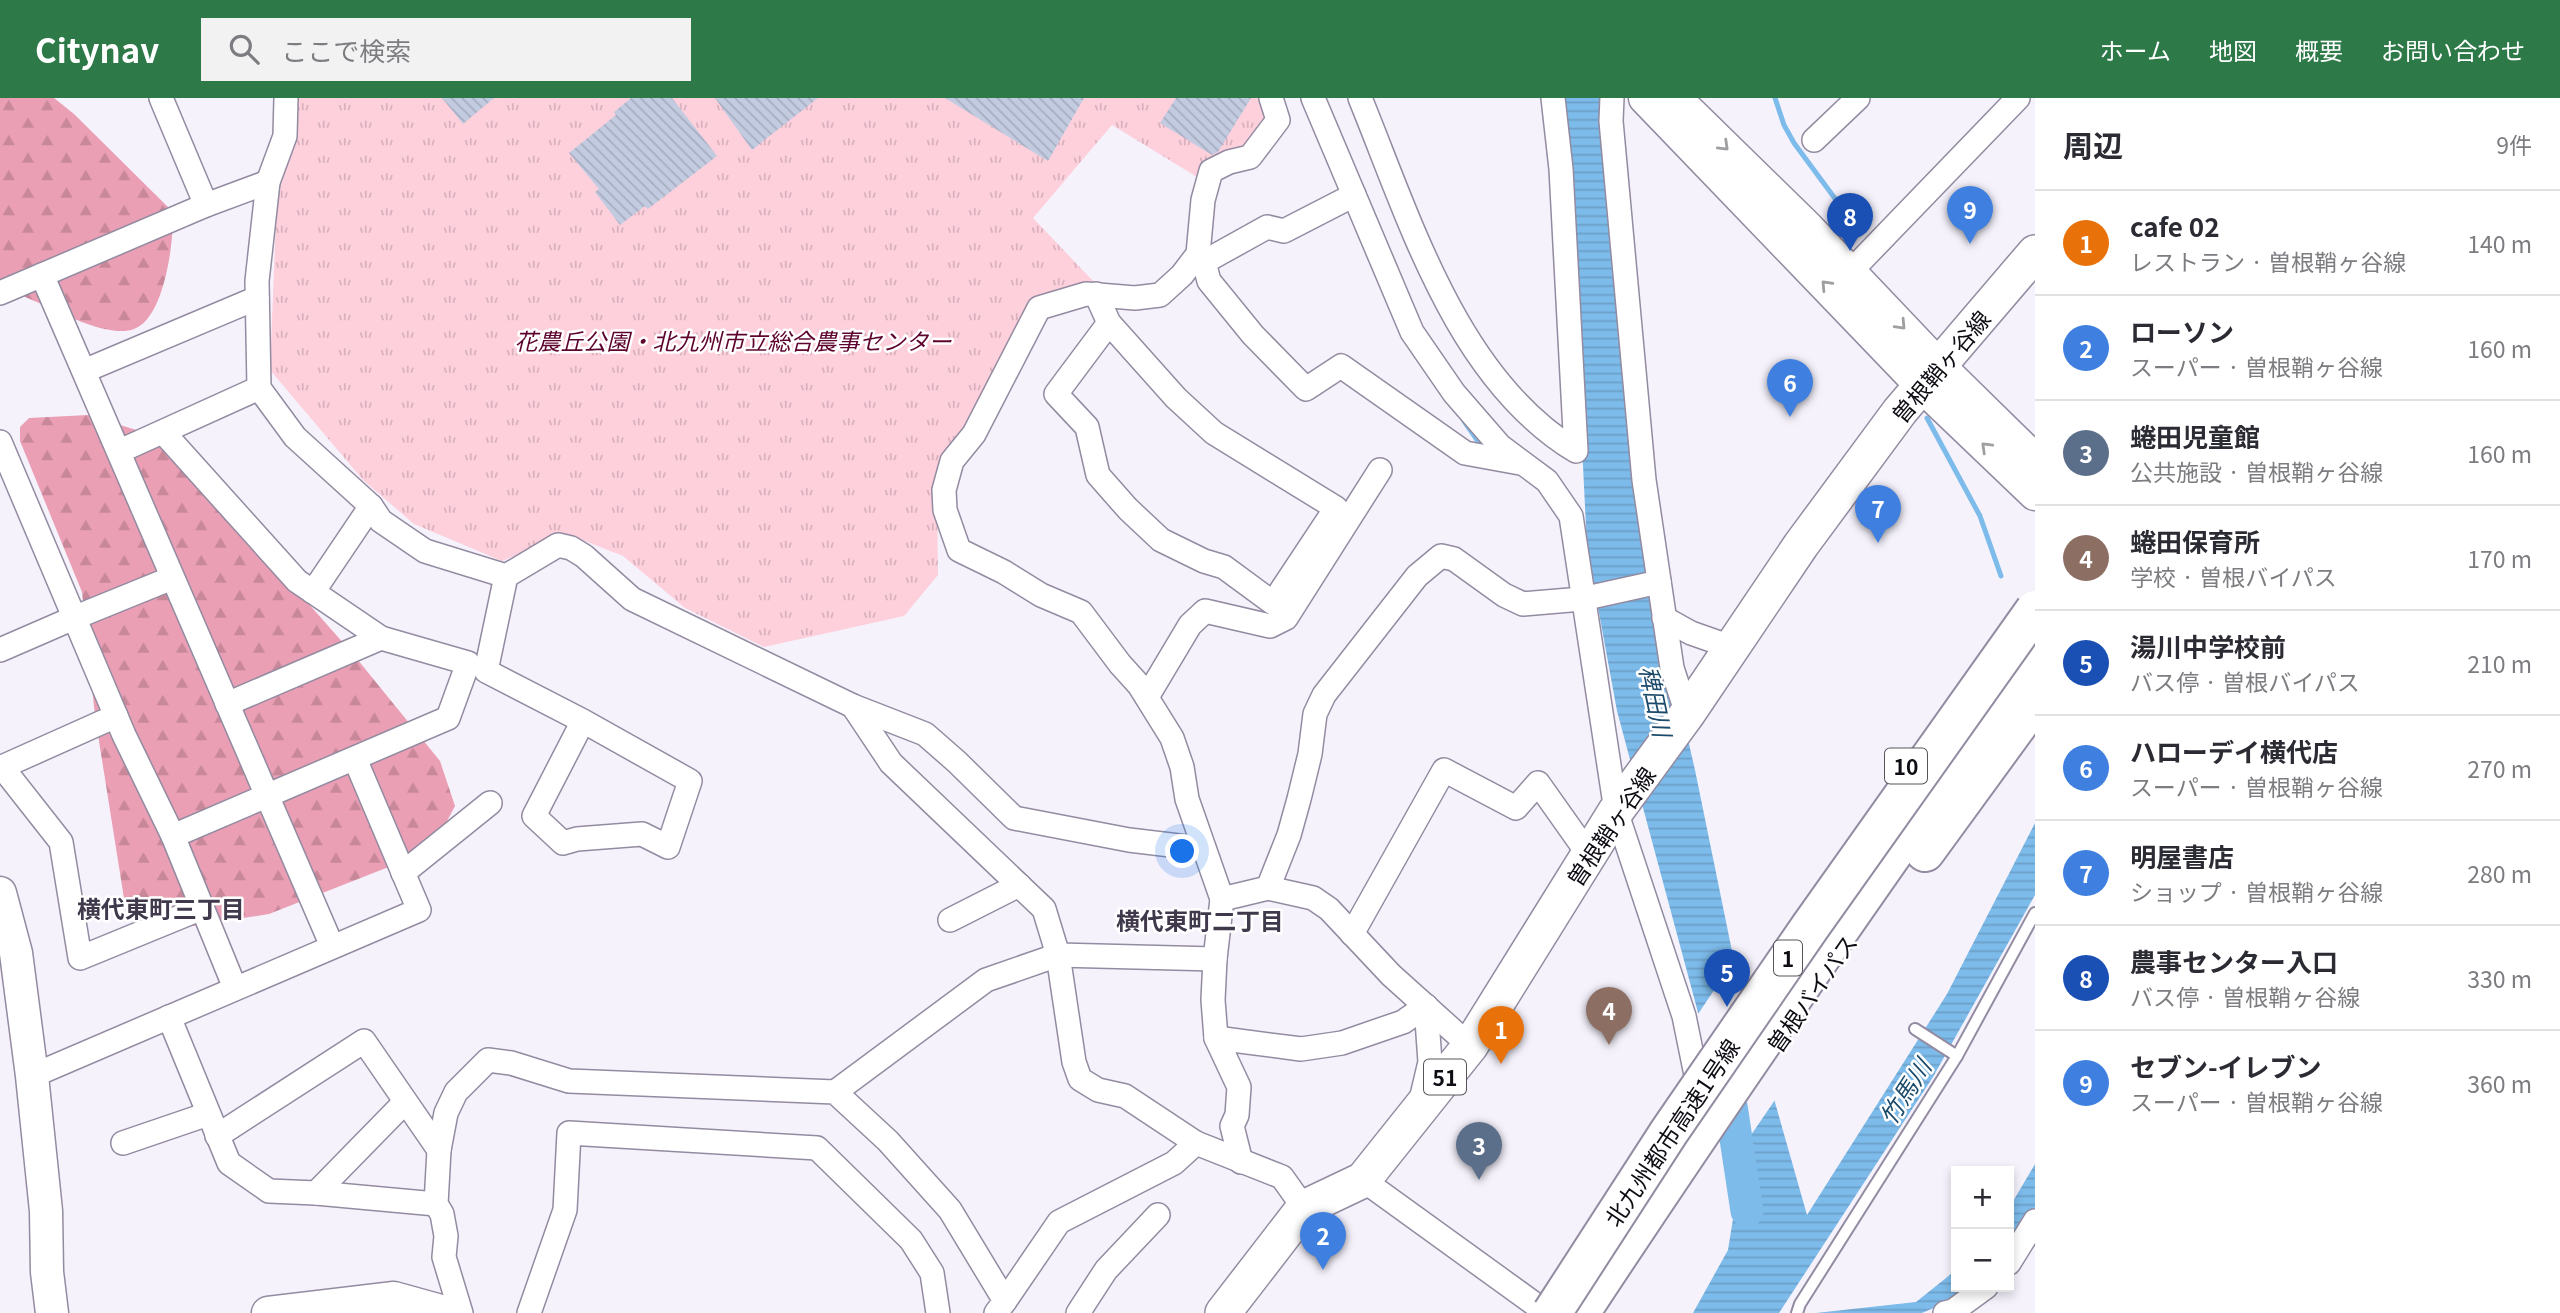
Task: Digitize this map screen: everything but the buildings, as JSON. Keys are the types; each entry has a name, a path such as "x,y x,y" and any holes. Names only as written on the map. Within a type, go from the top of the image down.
{"highway":[{"name":"曽根バイパス","path":"1553,1313 1642,1152 1920,745 2035,586"},
{"name":"北九州都市高速1号線","path":"1553,1313 1685,1109 1810,927 2035,610"},
{"name":"曽根バイパス","path":"1780,948 1942,761 2035,633"},
{"name":"北九州都市高速1号線","path":"1553,1313 1686,1151 2035,652"},
{"name":"曽根バイパス","path":"1593,1313 1774,1044 2035,677"},
{"path":"1840,951 1899,885 2035,701"}],"main road":[{"name":"曽根鞘ヶ谷線","path":"1223,1313 1304,1208 1363,1180 1470,1046 1620,806 1687,714 1801,545 1900,411 2035,253"}],"street":[{"path":"161,98 206,205"},
{"path":"286,98 285,136 268,182 257,298 260,388 295,437 371,506 381,521 425,551 506,576"},
{"path":"1271,98 1278,120 1250,157 1229,162 1211,171 1203,200 1201,258 1209,281 1253,335 1306,389 1341,366 1465,453 1523,463"},
{"path":"1313,98 1412,332 1454,393 1500,446 1547,481 1571,516 1620,806 1698,1071"},
{"path":"1360,98 1411,224 1450,309 1497,383 1551,436 1576,451 1561,169 1553,98"},
{"path":"1612,98 1611,121 1644,480 1672,668 1687,714"},
{"path":"1814,140 1858,98"},
{"path":"1851,271 2018,98"},
{"path":"1660,103 1851,271 1931,376 2035,460"},
{"path":"1660,103 1931,376 2035,494"},
{"path":"0,293 206,205 268,182"},
{"path":"1241,1162 1233,1126 1237,1115 1239,1087 1216,1038 1213,1000 1222,899 1187,799 1182,766 1172,737 1147,697 1081,612 1041,595 1004,572 959,550 945,510 944,490 952,461 974,434 1039,308 1086,294 1135,298 1160,295 1201,258 1267,227 1284,231 1354,195"},
{"path":"42,275 332,947"},
{"path":"1096,294 1109,323 1176,398 1214,433 1336,508 1273,603 1224,567 1204,561 1161,540 1098,475 1087,428 1056,394 1109,323"},
{"path":"85,371 257,298"},
{"path":"120,451 260,388"},
{"path":"163,432 297,581 381,638 468,663 448,718 267,798 173,836"},
{"path":"0,442 116,716 173,836 235,988"},
{"path":"1147,697 1190,625 1205,611 1270,626 1286,618 1380,470"},
{"path":"313,592 371,506"},
{"path":"583,721 534,816 563,843 577,839 642,834 668,847 690,781 583,721 486,671 506,576 558,545 571,548 584,556 632,599 853,706 925,734 1014,818 1129,840 1204,849"},
{"path":"1268,888 1289,835 1310,754 1315,714 1324,695 1417,576 1441,556 1454,559 1504,595 1523,604 1586,598 1659,582"},
{"path":"0,650 172,578"},
{"path":"1664,618 1691,633 1731,647"},
{"path":"227,704 381,638"},
{"path":"853,706 891,763 1044,909 1058,955 1074,1062 1080,1079 1098,1090 1125,1096 1196,1143 1282,1177 1304,1208"},
{"path":"116,716 2,767 61,842 80,958 202,908"},
{"path":"32,1076 419,909 355,759"},
{"path":"1352,934 1444,770 1516,808 1538,783 1589,855"},
{"path":"403,873 490,803"},
{"path":"950,920 1018,885"},
{"path":"1222,899 1268,888 1313,898 1329,909 1391,975 1470,1046"},
{"path":"0,893 16,953 32,1076 46,1211 47,1272 52,1313"},
{"path":"461,1313 444,1258 446,1236 442,1214 436,1204 439,1150 446,1113 456,1092 488,1060 511,1063 569,1081 835,1092 986,980 1058,955 1215,959"},
{"path":"1216,1038 1301,1049 1342,1042 1403,1022 1426,1006"},
{"path":"1419,1110 1430,1062 1426,1006"},
{"path":"169,1017 229,1163 269,1191 436,1204"},
{"path":"217,1136 365,1041 439,1150"},
{"path":"835,1092 888,1141 950,1210 1001,1307 1059,1222 1174,1163 1196,1143"},
{"path":"316,1193 405,1102"},
{"path":"124,1143 208,1114"},
{"path":"529,1313 565,1210 569,1133 817,1148 911,1240 932,1273 938,1313"},
{"path":"1363,1180 1553,1313"},
{"path":"1078,1313 1106,1270 1158,1215"},
{"path":"2014,1255 2035,1222"},
{"path":"1945,1313 1953,1311 1979,1292"},
{"path":"268,1313 394,1298 448,1313"}],"lane":[{"path":"1797,1313 1800,1304 1958,1056 2035,913"},
{"path":"1915,1029 1958,1056"}],"green space":[{"path":"0,98 54,98 74,114 173,212 172,241 160,295 145,322 134,329 116,331 84,323 20,295 0,282"},
{"name":"花農丘公園・北九州市立総合農事センター","path":"292,98 1268,98 1272,116 1248,152 1230,157 1197,177 1112,125 1033,218 1094,282 1039,301 937,496 938,575 904,616 764,647 685,608 623,556 567,534 502,561 414,524 363,480 270,370 277,194"},
{"path":"88,415 146,433 186,465 353,654 440,761 455,806 446,823 409,859 269,914 194,926 147,928 135,922 126,911 95,716 82,592 20,441 20,427 29,418"}],"water":[{"name":"竹馬川","path":"1565,98 1600,98 1625,410 1642,539 1695,770 1732,951 1807,1215 1947,994 2035,823 2035,895 1933,1077 1779,1313 1693,1313 1728,1250 1742,1163 1703,1031 1617,711 1587,547"},
{"path":"2035,1164 2035,1207 2014,1244 2014,1229 2014,1200"},
{"path":"1951,1274 1951,1292 1966,1292 1922,1313 1816,1313 1916,1302"}],"pier":[{"path":"1737,956 1777,1097 1736,1157 1696,1017"}],"waterway":[{"path":"1775,98 1784,125 1794,143 1842,208 1851,238"},
{"path":"1927,418 1980,516 2001,576"},
{"path":"1464,421 1482,447"},
{"name":"稗田川","path":"1731,1106 1747,1211"}],"place":[{"name":"セブン-イレブン","path":"1970,244"},
{"name":"農事センター入口","path":"1850,251"},
{"name":"ハローデイ横代店","path":"1790,417"},
{"name":"明屋書店","path":"1878,543"},
{"name":"湯川中学校前","path":"1727,1007"},
{"name":"蜷田保育所","path":"1609,1045"},
{"name":"cafe 02","path":"1501,1064"},
{"name":"蜷田児童館","path":"1479,1180"},
{"name":"ローソン","path":"1323,1270"}],"district":[{"name":"横代東町三丁目","path":"161,907"},
{"name":"横代東町二丁目","path":"1200,919"}]}
